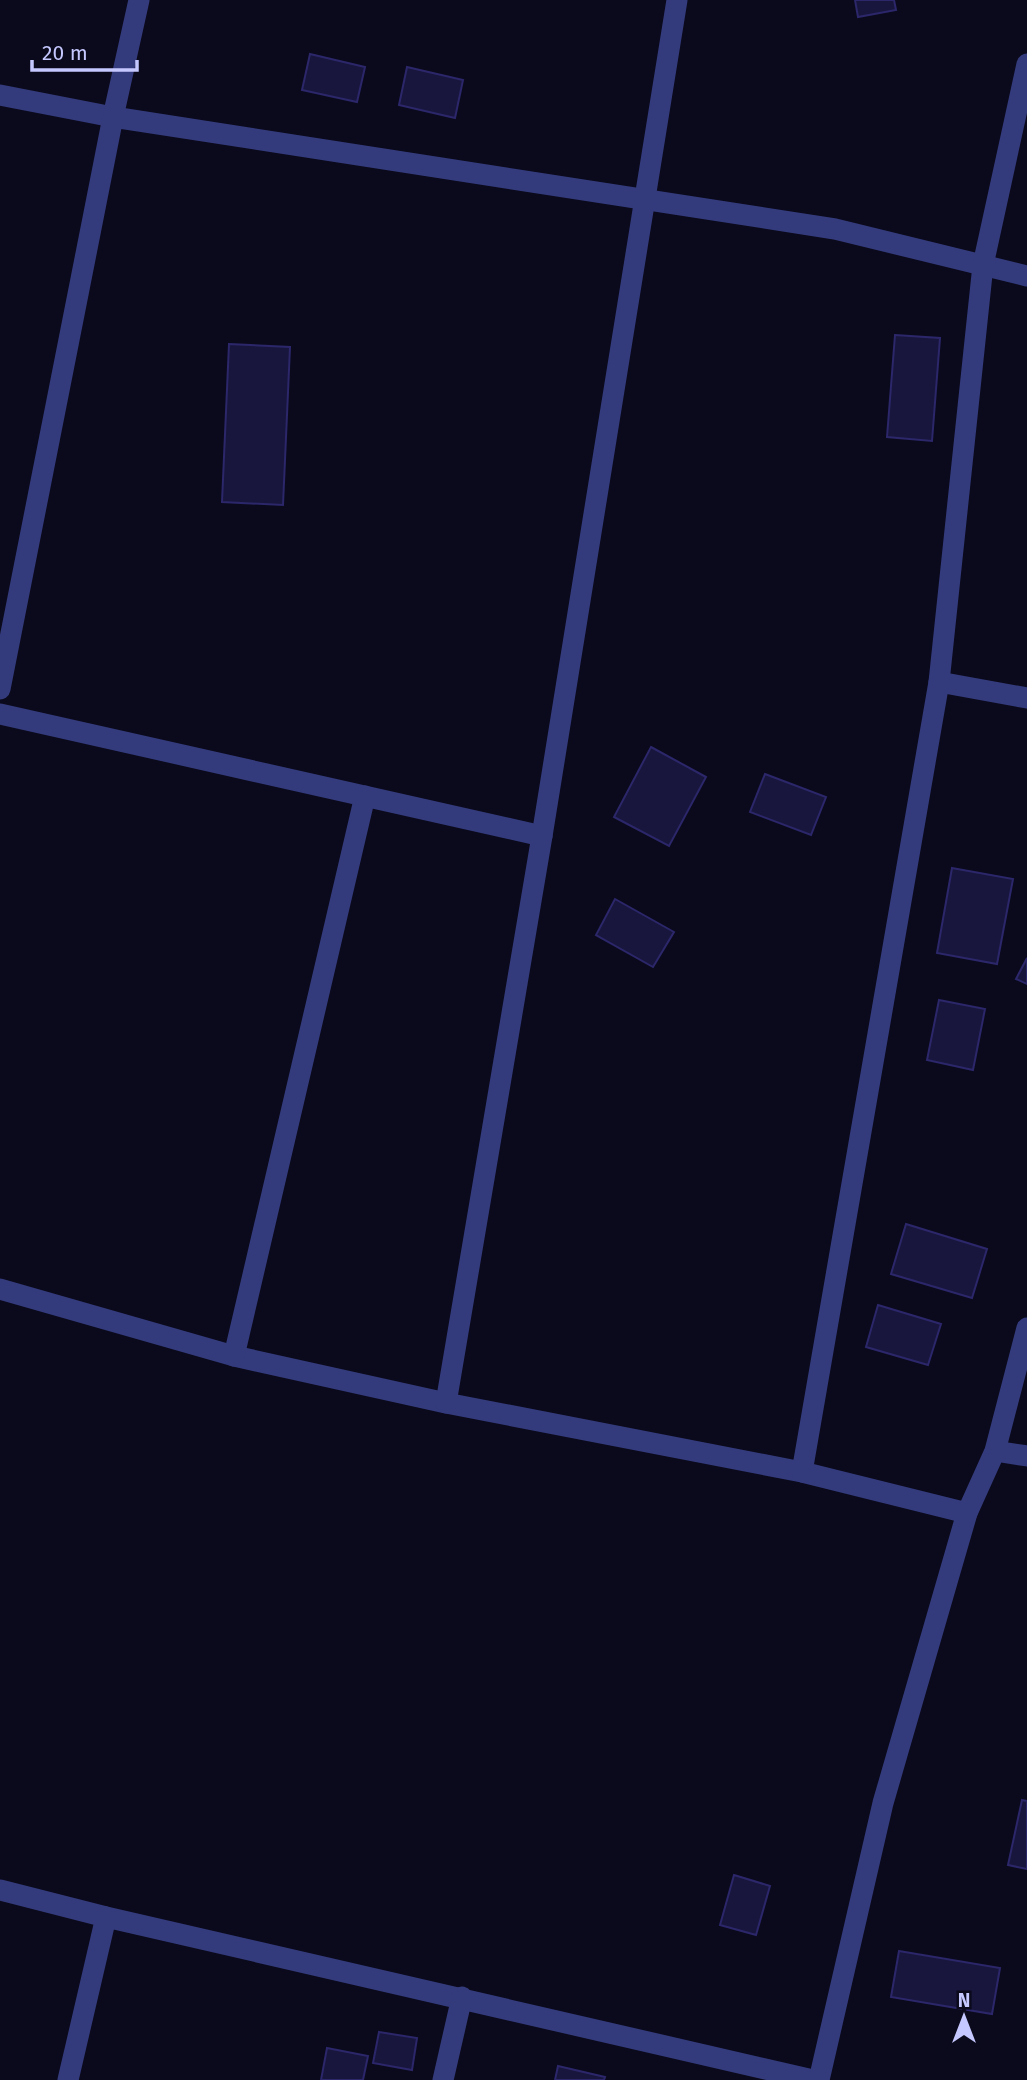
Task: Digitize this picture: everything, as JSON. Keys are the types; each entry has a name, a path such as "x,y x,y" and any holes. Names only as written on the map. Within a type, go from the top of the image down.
{"street":[{"path":"0,689 113,117 139,0"},
{"path":"446,1403 542,836 677,0"},
{"path":"802,1472 939,682 983,265 1027,65"},
{"path":"0,95 113,117 645,197 835,229 1027,276"},
{"path":"939,682 1027,698"},
{"path":"0,714 542,836"},
{"path":"234,1356 365,796"},
{"path":"0,1289 234,1356 446,1403 802,1472 967,1513"},
{"path":"819,2080 883,1803 967,1513 995,1451 1027,1328"},
{"path":"995,1451 1027,1455"},
{"path":"0,1890 106,1917 813,2080"},
{"path":"68,2080 106,1917"},
{"path":"443,2080 462,1997"}],"building":[{"path":"855,0 894,0 896,10 858,17"},
{"path":"310,54 365,67 357,102 302,90"},
{"path":"407,67 463,80 455,118 399,105"},
{"path":"895,335 940,338 932,441 887,437"},
{"path":"229,344 290,347 283,505 222,502"},
{"path":"651,747 706,777 669,846 614,817"},
{"path":"765,774 826,797 811,835 750,812"},
{"path":"952,868 1013,879 997,964 937,953"},
{"path":"615,899 674,932 653,967 596,935"},
{"path":"1027,958 1027,984 1016,979"},
{"path":"939,1000 985,1009 973,1070 927,1060"},
{"path":"906,1224 987,1249 972,1298 891,1274"},
{"path":"878,1305 941,1324 928,1365 866,1347"},
{"path":"1022,1800 1027,1801 1027,1869 1008,1865"},
{"path":"734,1875 770,1886 756,1935 720,1925"},
{"path":"899,1951 1000,1968 992,2014 891,1997"},
{"path":"379,2032 417,2038 412,2070 373,2063"},
{"path":"327,2048 368,2056 363,2080 321,2080"},
{"path":"558,2066 605,2077 604,2080 555,2080"}]}
